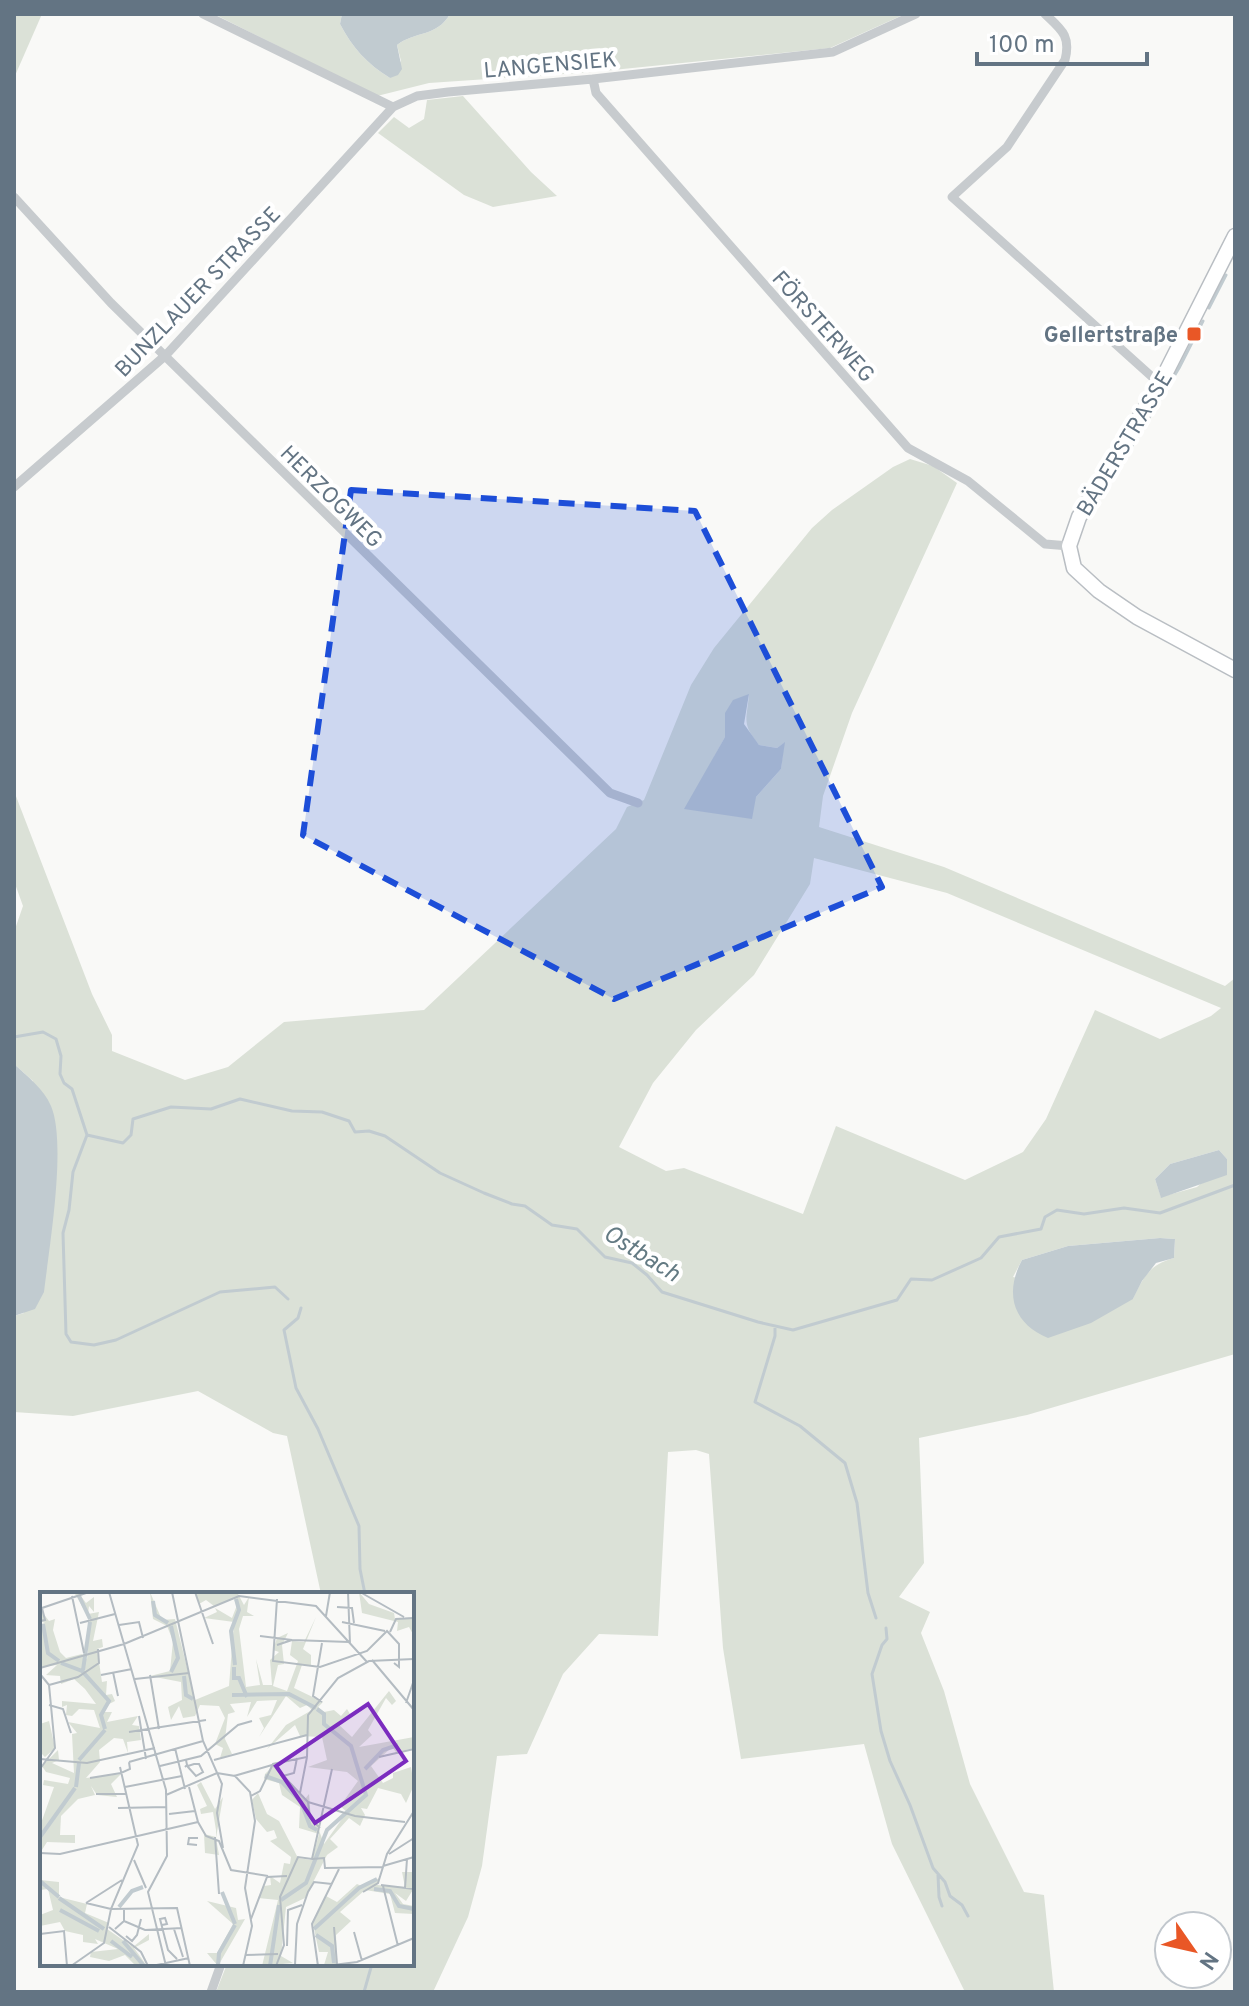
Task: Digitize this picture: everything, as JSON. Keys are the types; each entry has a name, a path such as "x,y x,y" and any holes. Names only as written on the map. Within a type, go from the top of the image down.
{"street":[{"path":"203,14 393,107"},
{"name":"LANGENSIEK","path":"393,107 417,96 833,52 916,14"},
{"path":"1045,14 1064,33 1069,46 1065,60 1007,147 952,197 1160,384"},
{"name":"FÖRSTERWEG","path":"593,79 596,93 908,448 968,481 1045,544 1069,546"},
{"name":"BUNZLAUER STRASSE","path":"14,487 166,355 393,107"},
{"name":"HERZOGWEG","path":"14,197 111,303 610,793 638,803"},
{"name":"BÄDERSTRASSE","path":"1069,546 1079,517 1160,384 1235,236"},
{"path":"1069,546 1074,568 1099,591 1137,617 1235,670"},
{"path":"211,1992 220,1966"}],"highlighted area":[{"path":"351,490 695,511 882,887 614,999 303,835"}],"shaded area":[{"path":"14,14 42,14 14,78"},
{"path":"214,14 342,14 340,24 355,48 390,78 401,61 397,45 439,27 450,14 905,14 830,48 593,72 429,83 377,96"},
{"path":"342,14 450,14 439,27 397,45 402,69 390,78 355,48 340,24"},
{"path":"463,96 531,172 557,196 493,207 464,195 378,133 394,117 409,128 424,119 427,100"},
{"path":"910,459 933,466 957,483 852,713 823,796 819,827 944,867 1225,986 1235,978 1235,1354 1027,1415 919,1438 924,1563 899,1597 930,1612 921,1633 944,1691 970,1784 1024,1892 1044,1895 1054,1992 965,1992 892,1844 864,1744 741,1759 723,1648 709,1454 696,1450 668,1452 658,1636 599,1634 563,1674 527,1754 497,1756 482,1866 468,1917 433,1992 216,1992 226,1966 414,1966 414,1592 321,1592 287,1436 273,1433 198,1391 73,1416 14,1412 14,1316 24,1313 33,1081 14,1064 14,932 23,906 14,881 14,791 92,994 112,1035 112,1051 185,1080 228,1067 284,1022 424,1010 616,829 627,807 644,800 691,685 714,648 812,528 893,467","holes":["749,694 746,721 759,745 777,748 784,743 781,769 756,797 714,757","814,858 947,893 1221,1008 1211,1016 1160,1039 1095,1010 1046,1119 1023,1152 965,1180 836,1126 803,1214 684,1168 666,1171 619,1147 653,1083 696,1030 754,975 810,884","1219,1150 1227,1159 1197,1187 1161,1197 1155,1179 1170,1164","1175,1239 1174,1258 1148,1272 1133,1299 1013,1277 1022,1260 1068,1246"]},
{"path":"749,694 744,724 759,745 777,748 785,742 781,769 756,797 752,819 684,809 725,737 725,713 733,700"},
{"path":"14,1064 35,1083 51,1106 57,1170 44,1292 35,1309 14,1316"},
{"path":"1219,1150 1227,1159 1227,1175 1161,1198 1155,1179 1170,1164"},
{"path":"1175,1239 1174,1258 1156,1263 1133,1299 1091,1323 1048,1338 1027,1325 1020,1316 1013,1295 1022,1260 1068,1246"}],"waterway":[{"path":"1209,308 1226,275"},
{"path":"1130,449 1179,368 1203,321"},
{"name":"Ostbach","path":"14,1037 43,1032 56,1039 61,1056 60,1074 64,1083 72,1089 87,1135 123,1143 131,1135 133,1119 171,1107 211,1109 240,1099 292,1111 322,1112 349,1121 355,1132 369,1131 385,1136 440,1173 512,1204 525,1206 552,1225 577,1229 605,1257 632,1263 662,1292 793,1330 897,1300 911,1279 932,1280 981,1258 999,1237 1041,1229 1045,1217 1057,1210 1084,1214 1124,1208 1160,1213 1235,1185"},
{"path":"87,1135 73,1172 63,1233 66,1334 71,1342 94,1345 116,1340 220,1292 275,1287 288,1299"},
{"path":"301,1308 298,1318 284,1330 296,1388 318,1429 359,1526 360,1569 365,1592"},
{"path":"775,1326 775,1336 755,1402 800,1426 845,1463 857,1503 868,1593 876,1618"},
{"path":"886,1628 887,1639 872,1674 881,1731 933,1868 945,1882 950,1896 962,1905 968,1916"},
{"path":"938,1875 942,1906"},
{"path":"364,1992 371,1966"}],"place":[{"name":"Gellertstraße","path":"1194,334"}]}
